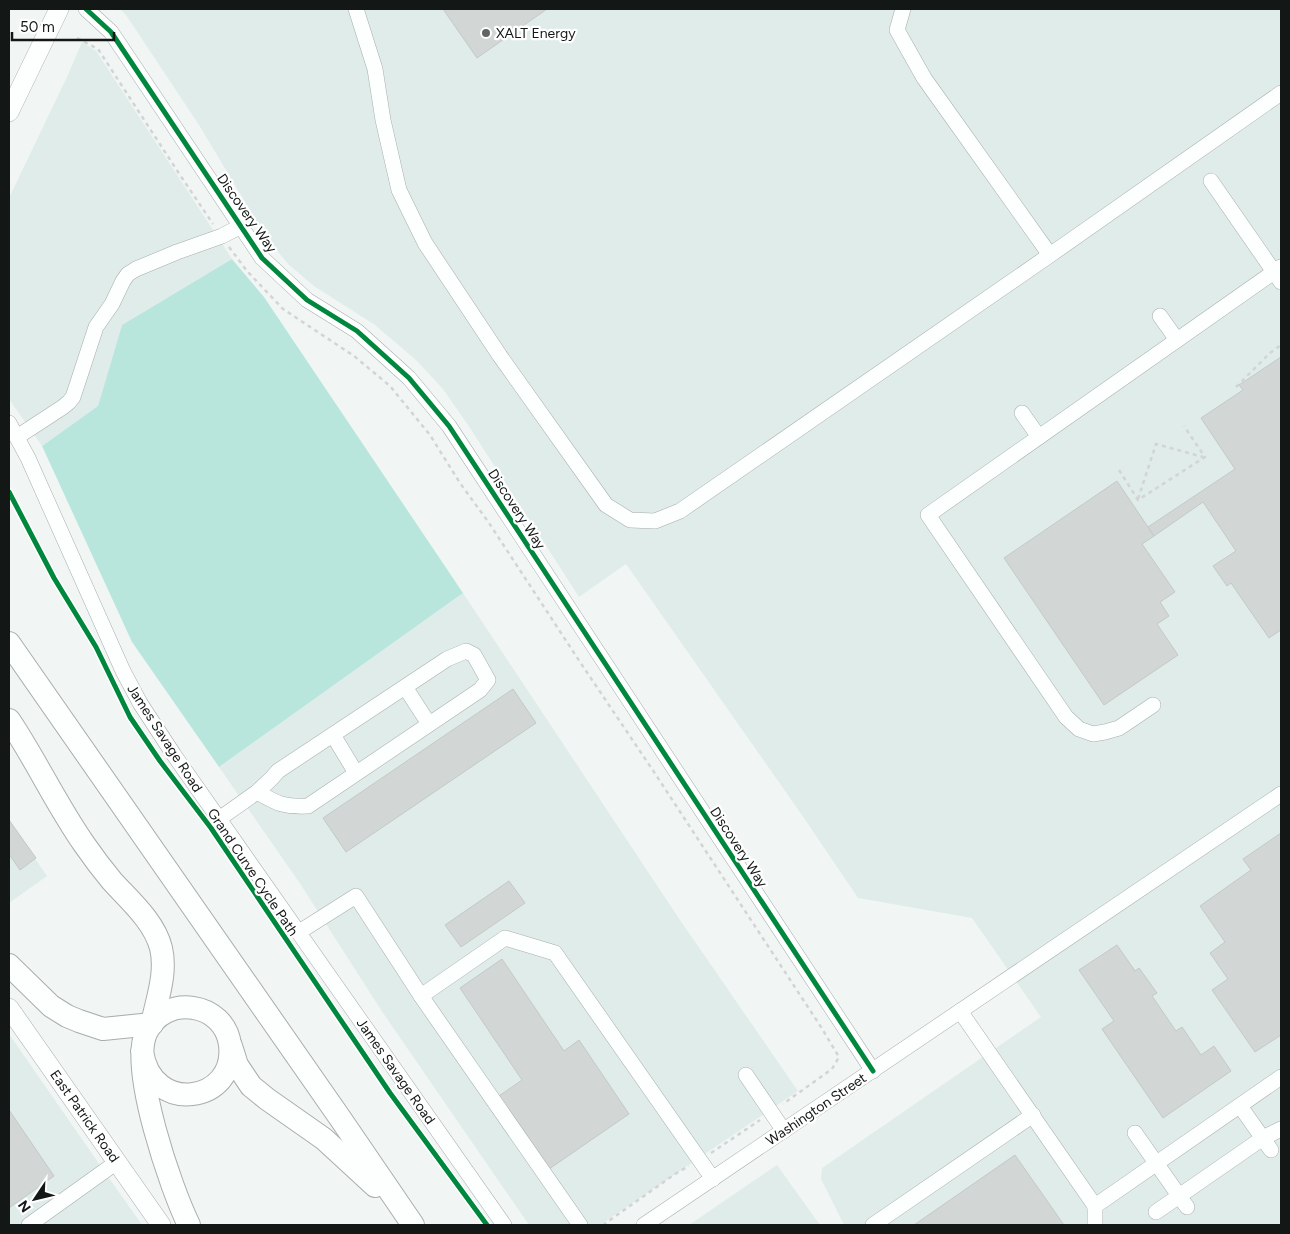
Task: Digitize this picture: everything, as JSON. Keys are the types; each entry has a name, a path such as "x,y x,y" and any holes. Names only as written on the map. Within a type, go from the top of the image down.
{"highway":[{"path":"9,643 413,1225"},
{"path":"9,720 78,836 110,878 143,916 156,935 163,959 163,976 152,1024"},
{"path":"9,965 51,1006 79,1022 103,1029 152,1024"},
{"path":"189,1225 176,1194 160,1146 142,1063 144,1041 152,1024 166,1012 174,1008 183,1007 201,1009 216,1019 227,1034 237,1065 251,1086 324,1139 370,1182 400,1205"},
{"path":"142,1051 147,1069 151,1077 158,1084 173,1093 191,1095 208,1089 222,1077 230,1060 230,1042"}],"main road":[{"path":"9,112 59,9"},
{"name":"East Patrick Road","path":"9,1008 161,1225"}],"street":[{"name":"Discovery Way","path":"86,9 111,32 262,258 307,300 357,331 409,378 449,426 873,1071"},
{"path":"356,9 375,69 383,120 399,190 425,243 500,356 606,505 630,520 655,521 680,511 1281,93"},
{"path":"903,9 897,30 924,78 1050,255"},
{"path":"1153,705 1119,728 1093,734 1079,729 1066,717 928,515 1177,340 1279,274 1211,181"},
{"path":"17,437 63,407 73,397 96,327 112,304 122,281 128,274 152,262 222,236 241,226"},
{"path":"1160,316 1177,340"},
{"path":"1022,412 1039,437"},
{"name":"James Savage Road","path":"9,423 28,458 113,651 130,686 153,724 504,1225"},
{"path":"219,819 257,792 278,771 447,659 466,651 474,655 488,680 480,690 308,806 276,804 257,792"},
{"path":"405,687 429,724"},
{"path":"332,735 356,773"},
{"name":"Washington Street","path":"644,1225 1281,794"},
{"path":"299,932 356,896 420,996 580,1225"},
{"path":"420,996 505,938 555,954 712,1179"},
{"path":"960,1011 1096,1206 1095,1225"},
{"path":"746,1076 784,1131"},
{"path":"1096,1206 1281,1077"},
{"path":"1240,1106 1267,1144"},
{"path":"873,1225 1032,1115"},
{"path":"1156,1212 1184,1202 1267,1144 1281,1129"},
{"path":"1135,1133 1184,1202"},
{"path":"29,1225 83,1178 117,1162"}],"path":[{"path":"76,38 98,49 180,176 247,271 283,309 354,356 390,386 430,435 460,483 489,523 574,654 654,772 839,1057 832,1069 717,1150 674,1174 602,1225"},
{"path":"1236,387 1270,353 1281,345"},
{"path":"1184,426 1205,457"},
{"path":"1138,500 1156,444 1205,457"},
{"path":"1138,500 1205,457"},
{"path":"1119,470 1138,500"}],"shaded area":[{"path":"120,9 1281,9 1281,101 1160,187 1281,103 1281,1225 844,1225 821,1179 822,1168 1041,1017 972,918 858,898 626,564 579,597 443,389 416,360 375,325 314,286 288,264 266,237 199,125 126,15"},
{"path":"82,42 96,51 232,259 122,325 98,406 42,446 9,399 9,198"},
{"path":"463,593 680,920 798,1091 600,1225 529,1225 383,1013 301,885 219,767"},
{"path":"9,821 47,876 9,903"},
{"path":"9,1034 104,1171 142,1225 9,1225"},
{"path":"777,1165 820,1225 689,1225"}],"green space":[{"path":"232,259 264,297 463,593 219,767 132,642 42,446 98,406 122,325"}],"building":[{"name":"XALT Energy","path":"443,9 547,9 477,58"},
{"path":"1281,357 1281,630 1269,638 1231,583 1227,586 1213,566 1236,551 1203,502 1154,536 1148,527 1235,469 1201,418 1243,390 1239,385"},
{"path":"1117,481 1154,536 1142,544 1175,592 1160,602 1169,616 1157,624 1178,655 1104,705 1004,558"},
{"path":"513,689 536,723 346,852 323,818"},
{"path":"9,820 36,858 20,870 9,854"},
{"path":"1281,833 1281,1035 1255,1052 1212,990 1228,979 1210,953 1225,942 1200,906 1251,870 1243,859"},
{"path":"509,881 525,903 461,947 445,925"},
{"path":"1117,945 1135,971 1139,968 1157,993 1152,996 1176,1031 1182,1027 1201,1055 1214,1046 1231,1071 1163,1118 1102,1029 1114,1021 1079,970"},
{"path":"502,959 564,1051 579,1040 629,1114 549,1169 499,1096 522,1080 460,988"},
{"path":"9,1110 54,1176 9,1208"},
{"path":"1015,1155 1064,1225 914,1225"}],"cycle path":[{"path":"86,9 111,32 262,258 307,300 357,331 409,378 449,426 873,1071"},
{"name":"Grand Curve Cycle Path","path":"9,492 54,578 96,647 130,717 160,761 211,828 390,1093 487,1225"}],"place":[{"name":"XALT Energy","path":"486,33"}]}
